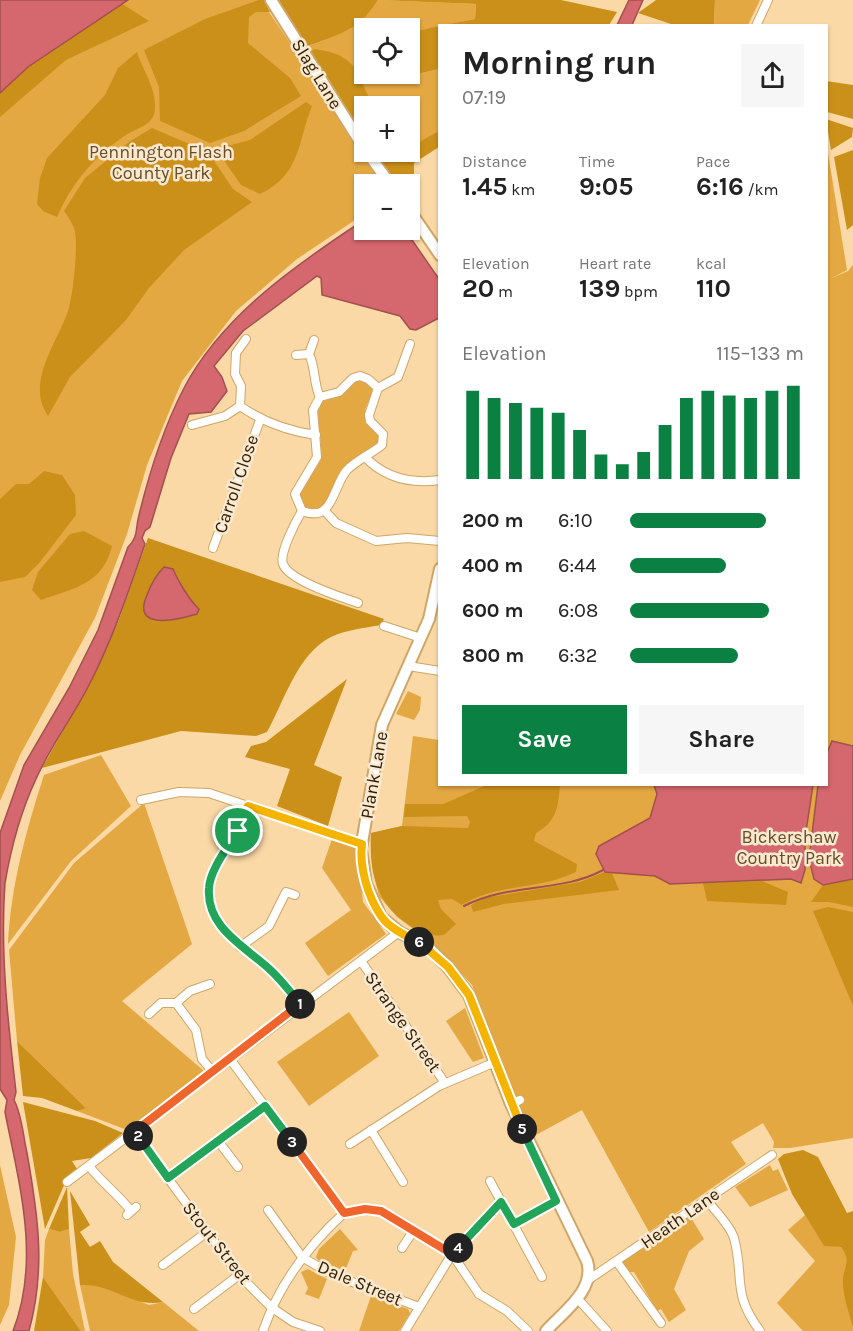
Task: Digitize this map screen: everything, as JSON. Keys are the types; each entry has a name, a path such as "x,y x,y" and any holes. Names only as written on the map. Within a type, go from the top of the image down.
{"street":[{"name":"Slag Lane","path":"271,0 354,131"},
{"path":"757,24 768,0"},
{"path":"420,226 438,252"},
{"path":"240,406 241,386 235,374 236,353 246,339"},
{"path":"314,340 309,354 313,361 313,381 320,397"},
{"path":"302,511 315,514 331,505 342,476 382,445 384,439 381,430 370,421 369,415 378,388 398,377 410,344"},
{"path":"296,355 309,354"},
{"path":"358,603 347,595 297,579 282,562 285,548 302,511 295,494 300,481 314,465 318,449 313,410 320,397 339,392 353,378 360,376 368,379 378,388"},
{"path":"240,406 260,420 316,435"},
{"path":"192,425 225,417 240,406"},
{"name":"Carroll Close","path":"213,548 260,420"},
{"path":"365,458 386,476 414,480 438,480"},
{"path":"324,510 336,523 376,541 407,538 438,541"},
{"name":"Plank Lane","path":"438,580 433,606 421,638 383,718 362,844 366,884 381,917 399,932 428,947 459,980 469,995 494,1063 515,1102 556,1201 586,1261 588,1280"},
{"path":"384,626 421,638"},
{"path":"408,666 438,671"},
{"path":"141,800 179,792 209,793 362,844"},
{"path":"248,806 238,831 208,887 212,906 220,926 240,947 283,981 301,1005"},
{"path":"240,947 269,926 286,892 295,895"},
{"path":"67,1182 399,932"},
{"name":"Strange Street","path":"361,961 445,1083"},
{"path":"149,1014 161,1003 176,1003 190,991 210,984"},
{"path":"176,1003 196,1030 202,1059 213,1072"},
{"path":"230,1059 344,1213"},
{"path":"350,1144 445,1083 494,1063"},
{"path":"168,1178 265,1106"},
{"path":"371,1130 403,1182"},
{"name":"Stout Street","path":"134,1132 239,1275 271,1307 293,1322 320,1331"},
{"path":"218,1141 238,1167"},
{"name":"Heath Lane","path":"588,1280 772,1155"},
{"path":"89,1166 103,1184 120,1196 131,1211"},
{"path":"490,1181 540,1273 546,1265"},
{"path":"707,1200 733,1236 740,1294 749,1316 760,1331"},
{"path":"514,1224 556,1201"},
{"path":"405,1331 452,1254 501,1202"},
{"path":"263,1331 271,1307 302,1257 344,1213 365,1209 381,1211 452,1254 479,1294 507,1311 528,1331"},
{"path":"268,1210 302,1257"},
{"path":"402,1248 414,1230"},
{"path":"163,1265 207,1232"},
{"name":"Dale Street","path":"302,1257 331,1275 419,1307"},
{"path":"617,1262 661,1323"},
{"path":"194,1309 239,1275"},
{"path":"546,1331 577,1298 588,1280"},
{"path":"577,1298 607,1331"}],"green space":[{"name":"Pennington Flash County Park","path":"0,0 261,0 354,139 354,162 369,162 377,174 354,174 354,221 297,259 236,311 182,381 147,465 127,534 95,618 20,755 0,801"},
{"path":"264,0 270,12 256,12 249,17 248,43 290,78 301,96 244,131 210,143 160,121 159,87 144,50 205,19"},
{"path":"278,0 378,0 364,18 354,18 354,26 336,36 303,48"},
{"path":"378,0 476,4 475,19 438,24 438,27 420,31 420,18 363,18"},
{"path":"378,0 561,0 617,12 610,24 449,24 475,19 476,4"},
{"path":"656,0 715,0 714,24 671,24 638,13"},
{"path":"715,0 760,0 748,24 714,24"},
{"path":"121,3 149,21 66,60 0,117 0,93 28,67"},
{"path":"354,26 354,84 420,84 420,74 438,69 438,132 420,142 420,96 366,96 303,48"},
{"path":"438,26 438,69 420,74 420,30"},
{"path":"315,49 330,52 349,61 354,68 354,84 363,84 369,96 354,96 354,123 307,53"},
{"path":"137,52 155,100 152,119 123,137 84,172 57,217 43,211 37,204 40,178 47,158 105,95 118,68"},
{"path":"828,81 853,85 853,119 828,112"},
{"path":"306,102 312,106 291,167 273,186 260,194 241,185 216,149 250,140"},
{"path":"828,120 853,128 852,137 831,150"},
{"path":"152,128 208,152 233,189 252,202 184,250 149,288 126,320 70,377 48,416 42,403 41,377 68,311 72,295 76,249 75,232 64,211 85,178 129,142"},
{"path":"438,132 438,148 420,159 420,141"},
{"path":"853,150 853,225 847,230 834,157"},
{"name":"Bickershaw Country Park","path":"828,153 847,270 832,278 848,271 853,265 853,1138 790,1148 773,1148 774,1142 763,1123 731,1142 746,1164 649,1232 582,1110 534,1136 512,1094 472,985 435,945 397,917 379,896 373,871 371,833 402,826 413,736 438,740 438,786 828,786"},
{"path":"381,162 416,162 414,174 389,174"},
{"path":"356,380 363,380 371,385 373,392 365,411 380,441 340,474 329,502 316,511 305,508 299,498 299,491 320,459 318,416 321,402 338,396"},
{"path":"44,471 62,475 75,495 76,515 40,562 25,577 0,582 0,499 16,484 29,484"},
{"path":"84,531 112,546 102,569 86,583 41,600 32,590 38,572 70,534"},
{"path":"148,538 384,619 381,625 343,633 319,645 300,667 267,732 256,736 181,731 42,768 88,686 118,622"},
{"path":"347,679 314,765 342,777 328,826 277,806 290,769 245,757 251,746 266,742"},
{"path":"408,691 421,697 420,710 414,720 396,714"},
{"path":"101,755 131,806 71,861 8,944 12,901 20,858 44,775"},
{"path":"485,786 560,786 555,813 548,824 536,833 534,841 577,864 576,872 548,882 490,893 462,905 452,899 438,900 441,909 456,924 444,935 419,931 395,914 381,894 371,859 371,833 402,826 468,828 470,822 467,816 404,817 405,804 443,804"},
{"path":"144,803 192,944 122,1001 204,1071 127,1130 77,1111 85,1107 17,1041 9,950 74,863"},
{"path":"332,839 357,846 363,902 386,934 328,976 305,943 351,910 322,868"},
{"path":"605,872 612,873 619,890 504,904 473,912 471,905 484,898 580,882"},
{"path":"853,879 853,907 829,902 811,902 823,885"},
{"path":"762,881 788,892 786,905 707,901 703,883"},
{"path":"828,907 853,912 853,1006 813,911"},
{"path":"465,1008 484,1058 473,1062 446,1021"},
{"path":"349,1012 379,1056 309,1106 277,1062"},
{"path":"17,1041 86,1108 77,1111 42,1098 23,1096"},
{"path":"23,1102 95,1121 123,1133 91,1158 72,1161 77,1169 63,1180 65,1183 45,1229"},
{"path":"803,1150 818,1157 847,1213 853,1211 853,1327 843,1288 847,1261 844,1252 841,1247 824,1246 792,1194 778,1159 784,1154"},
{"path":"0,1165 16,1237 9,1305 0,1325"},
{"path":"770,1165 773,1171 778,1169 788,1190 750,1207 735,1187"},
{"path":"67,1187 69,1229 60,1232 49,1229"},
{"path":"70,1191 90,1225 80,1232 90,1247 100,1241 113,1262 163,1302 141,1302 92,1285 80,1285"},
{"path":"805,1215 824,1245 841,1247 847,1254 853,1254 853,1331 803,1331 777,1303 815,1261 788,1230"},
{"path":"690,1216 704,1239 689,1251 674,1289 686,1310 669,1322 661,1309 657,1311 634,1272 629,1272 622,1262"},
{"path":"49,1229 60,1232 69,1229 73,1274 85,1331 81,1331 43,1277 45,1240"},
{"path":"340,1229 358,1250 353,1251 345,1271 318,1260 316,1257 319,1249"},
{"path":"308,1269 327,1279 319,1299 305,1294 308,1288 301,1272"},
{"path":"43,1277 81,1331 34,1331"},
{"path":"97,1284 149,1305 163,1302 199,1331 90,1331 80,1285"},
{"path":"371,1296 408,1309 410,1313 399,1331 359,1331"}],"shaded area":[{"path":"0,0 128,0 28,67 0,93"},
{"path":"629,0 643,0 632,24 617,24"},
{"path":"354,227 354,240 412,240 438,278 438,319 416,330 410,329 400,316 322,295 321,278 317,276 243,331 214,366 222,377 227,391 211,412 189,414 171,458 150,527 142,538 145,544 126,599 97,670 54,744 31,791 13,843 5,883 4,962 16,1092 14,1100 22,1125 34,1198 39,1264 29,1331 13,1331 26,1277 26,1249 21,1194 5,1112 7,1100 0,1089 0,833 24,765 69,688 98,630 128,547 135,536 152,467 163,435 183,390 199,363 218,338 239,315 287,274"},
{"path":"164,567 173,569 184,590 199,609 197,614 178,619 158,620 145,614 144,606 149,591 156,576"},
{"path":"832,741 853,746 853,879 823,885 814,879 809,859 818,786 828,786 828,751"},
{"path":"654,786 813,786 805,838 805,870 801,883 791,879 670,884 655,876 605,872 596,854 599,846 650,818 657,794"}],"waterway":[{"path":"464,906 498,894 570,882 603,870"}],"route":[{"path":"248,806 362,844 366,884 381,917 399,932 428,947 448,967 469,995 511,1104 556,1201 514,1224 501,1202 452,1254 381,1211 365,1209 344,1213 265,1106 168,1178 134,1132 301,1005 283,981 240,947 220,926 212,906 208,887 238,831 248,806"}]}
